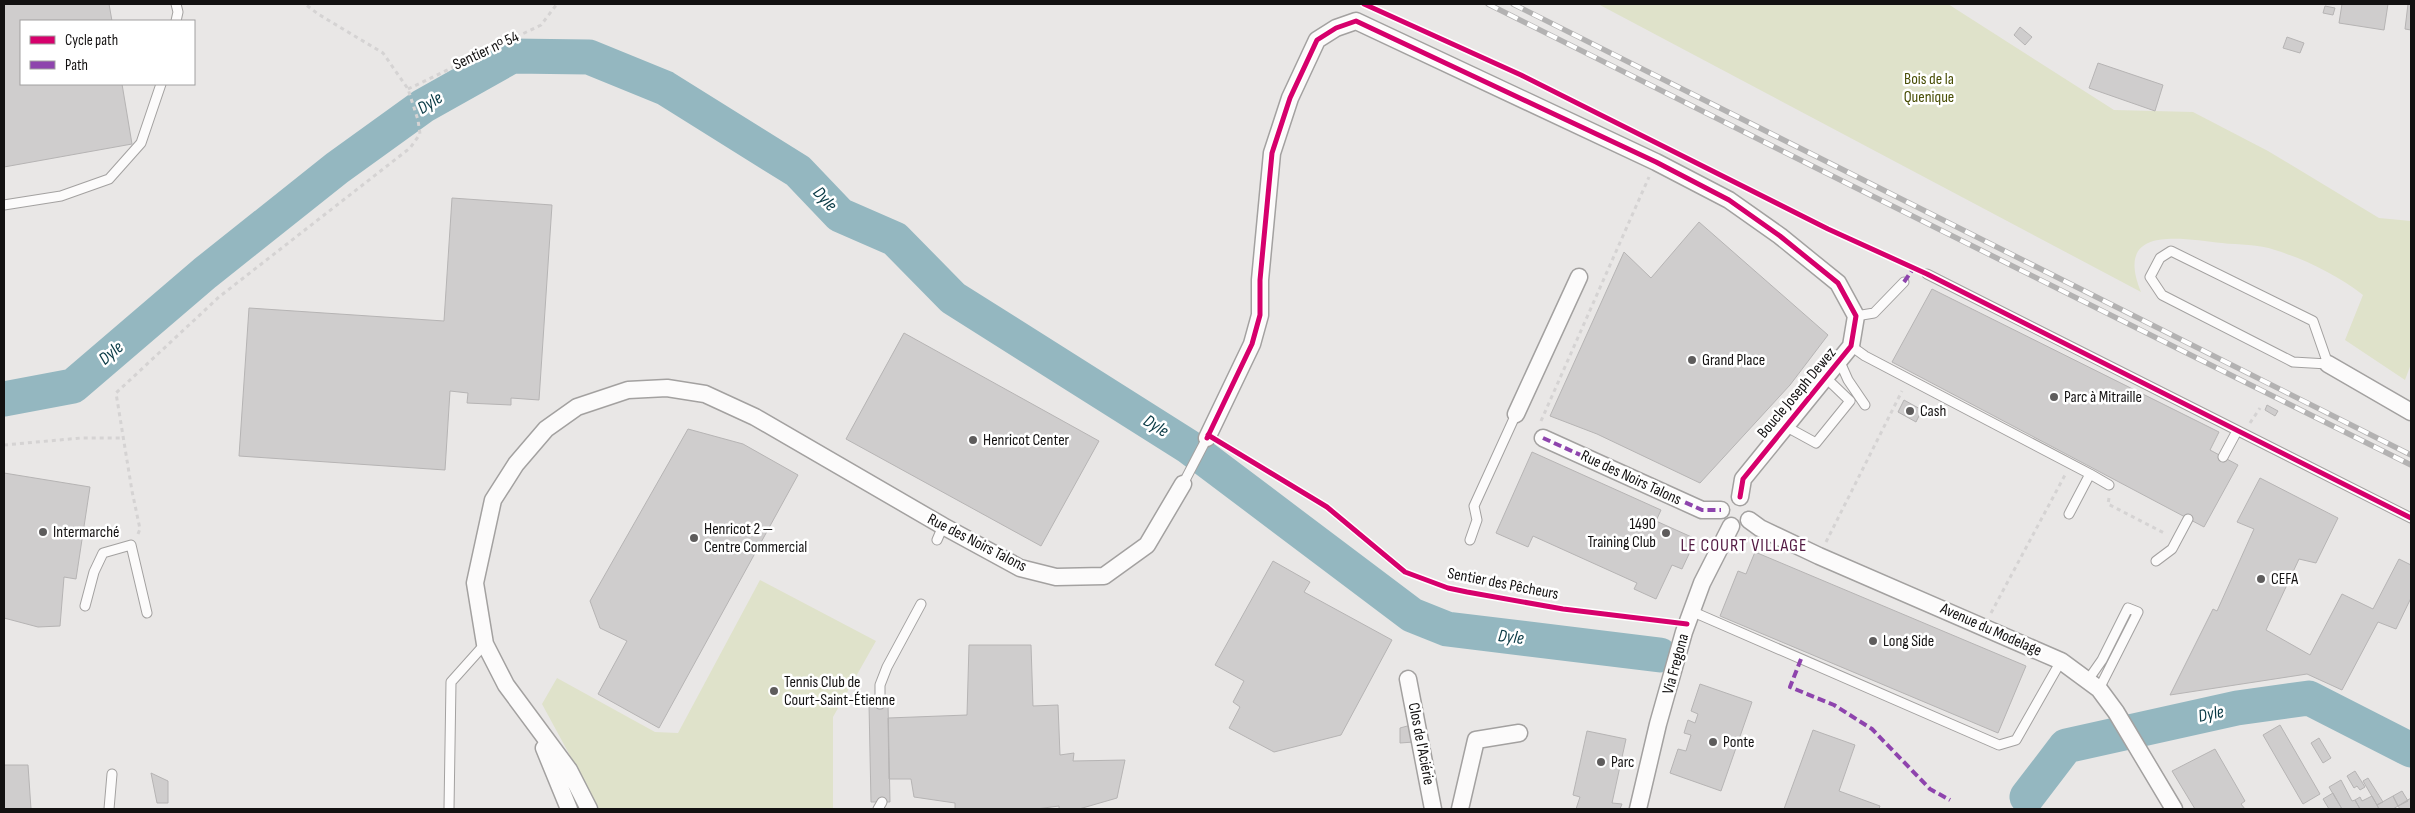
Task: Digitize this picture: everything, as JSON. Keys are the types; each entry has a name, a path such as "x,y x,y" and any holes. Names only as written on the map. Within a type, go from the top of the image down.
{"street":[{"path":"1207,438 1252,344 1260,315 1260,280 1272,153 1290,98 1317,40 1336,28 1356,22 1656,162 1730,200 1780,236 1838,284 1856,316"},
{"path":"1516,414 1579,277"},
{"name":"Boucle Joseph Dewez","path":"1740,497 1743,479 1840,362 1851,346 1856,316"},
{"path":"2328,364 2411,412"},
{"name":"Rue des Noirs Talons","path":"533,720 506,684 485,644 475,583 493,500 516,464 546,429 577,407 628,390 668,388 706,394 755,417 940,533 1020,568 1056,577 1104,576 1147,545 1183,484"},
{"name":"Rue des Noirs Talons","path":"1541,431 1702,510 1721,510"},
{"path":"1740,497 1744,498 1751,506 1750,520 1739,527 1731,526 1724,520 1721,510 1730,498 1740,497"},
{"name":"Avenue du Modelage","path":"1750,520 1760,528 1819,556 1984,626 2060,661 2094,684 2116,712 2174,809"},
{"name":"Via Fregona","path":"1638,809 1658,724 1670,688 1684,632 1702,582 1731,526"},
{"name":"Clos de l'Aciérie","path":"1408,679 1433,809"},
{"path":"533,720 569,809"},
{"path":"533,720 569,770 590,809"},
{"path":"1460,809 1476,740 1520,733"}],"lane":[{"path":"176,4 178,12 176,20"},
{"path":"4,205 61,196 109,179 141,143 161,85"},
{"path":"2171,251 2314,321 2328,364 2293,362 2162,295 2150,277 2160,258 2171,251"},
{"path":"1927,274 2411,518"},
{"path":"1856,316 1874,313 1904,282"},
{"path":"1851,346 1908,380 2109,485"},
{"path":"1840,362 1848,380 1865,405"},
{"path":"1785,426 1816,443 1850,401 1826,378"},
{"path":"1470,540 1477,520 1474,506 1516,414"},
{"path":"2223,457 2237,431"},
{"name":"Rue des Noirs Talons","path":"1183,484 1207,438"},
{"path":"2069,514 2090,474"},
{"path":"2156,561 2172,549 2188,519"},
{"path":"85,606 94,572 103,552 131,545 148,614"},
{"path":"880,704 880,685 887,667 921,604"},
{"path":"2128,608 2138,612 2094,684 2102,660 2128,608"},
{"path":"1691,611 1999,745 2016,740 2060,661"},
{"path":"450,809 451,682 485,644"},
{"path":"109,809 112,774"}],"path":[{"path":"131,545 140,529 116,393 219,297 410,148 420,134 418,120 408,89 383,53 318,14 305,4"},
{"path":"1541,431 1656,162"},
{"path":"1819,556 1908,380"},
{"path":"2256,413 2260,408"},
{"path":"4,445 81,438 123,438"},
{"path":"1984,626 2071,464"},
{"path":"2109,485 2108,504 2177,540"}],"green space":[{"name":"Bois de la Quenique","path":"1598,4 1948,4 2114,110 2193,112 2268,151 2379,218 2411,221 2411,364 2405,380 2345,340 2363,295 2343,281 2310,263 2269,248 2189,239 2156,240 2144,246 2136,255 2135,270 2141,292"},
{"name":"Tennis Club de Court-Saint-Étienne","path":"760,580 876,641 833,717 833,809 599,809 542,704 557,678 655,732 678,733"}],"building":[{"path":"4,4 109,4 112,20 20,20 20,85 122,85 132,144 4,167"},
{"path":"2342,4 2388,4 2384,30 2339,23"},
{"path":"2408,4 2411,4 2411,30 2405,29"},
{"path":"2325,6 2335,8 2333,15 2323,13"},
{"path":"2020,27 2032,37 2025,45 2014,35"},
{"path":"2287,37 2304,43 2300,53 2283,48"},
{"path":"2098,63 2163,85 2155,111 2089,88"},
{"path":"452,198 552,205 539,400 511,398 511,405 467,403 468,393 450,391 445,470 239,456 249,308 444,321"},
{"name":"Grand Place","path":"1699,222 1828,335 1790,385 1700,483 1597,434 1550,416 1624,252 1651,278"},
{"name":"Parc à Mitraille","path":"1932,289 2219,432 2210,450 2238,465 2204,527 1892,362"},
{"name":"Henricot Center","path":"904,333 1099,441 1041,546 846,439"},
{"name":"Cash","path":"1904,400 1922,410 1916,422 1898,412"},
{"path":"2267,405 2278,411 2275,416 2265,410"},
{"name":"Henricot 2 — Centre Commercial","path":"688,429 743,444 798,475 659,728 598,694 627,641 600,628 590,601"},
{"path":"1532,452 1661,510 1656,521 1696,539 1682,569 1672,565 1656,599 1634,589 1637,583 1533,536 1528,547 1496,533"},
{"name":"Intermarché","path":"4,473 90,487 76,579 64,577 60,626 38,627 4,618"},
{"name":"CEFA","path":"2260,478 2338,518 2316,563 2299,559 2266,630 2310,655 2342,594 2373,609 2399,559 2411,565 2411,598 2396,629 2378,622 2342,690 2307,674 2170,695 2213,609 2217,611 2254,529 2237,522"},
{"name":"Long Side","path":"1755,552 2026,666 1998,733 1720,616 1738,571 1746,574"},
{"path":"1273,561 1310,582 1304,592 1392,640 1341,735 1274,752 1229,728 1240,707 1233,702 1244,681 1215,665"},
{"path":"969,645 1031,645 1033,706 1058,705 1060,755 1074,753 1073,761 1125,760 1117,798 1079,809 1059,809 1059,806 1036,809 955,809 955,803 914,797 911,779 889,779 888,718 967,715"},
{"name":"Ponte","path":"1700,684 1752,702 1721,791 1670,773 1678,749 1686,751 1691,735 1684,733 1688,720 1695,723 1698,714 1691,711"},
{"path":"869,704 888,704 890,802 871,802"},
{"path":"1411,725 1414,742 1400,743 1400,728"},
{"path":"2280,725 2320,794 2303,804 2263,735"},
{"path":"1813,730 1855,745 1839,791 1880,806 1879,809 1784,809"},
{"name":"Parc","path":"1587,731 1626,739 1612,803 1622,804 1620,809 1576,809 1580,797 1573,795"},
{"path":"2319,738 2331,758 2323,763 2311,743"},
{"path":"2215,749 2245,801 2241,804 2245,809 2195,809 2172,771"},
{"path":"4,765 28,765 31,809 4,809"},
{"path":"2355,771 2365,787 2360,790 2357,786 2354,788 2347,776"},
{"path":"151,773 168,781 168,803 157,803"},
{"path":"2368,778 2383,802 2377,805 2363,781"},
{"path":"2341,780 2352,801 2355,800 2360,809 2342,809 2329,787"},
{"path":"2402,791 2408,801 2398,806 2393,796"},
{"path":"2333,793 2342,809 2329,809 2323,799"},
{"path":"2372,796 2379,809 2360,809 2355,800 2360,797 2362,801"},
{"path":"2393,796 2398,806 2393,809 2379,809 2377,805"},
{"path":"2411,798 2411,809 2400,809 2398,806"}],"waterway":[{"name":"Dyle","path":"4,399 73,386 205,273 337,168 423,106 512,56 589,57 665,88 798,171 840,215 895,239 953,298 1189,447 1412,615 1447,629 1660,655"},
{"name":"Dyle","path":"2027,797 2066,746 2237,708 2309,698 2411,750"}],"railway":[{"path":"1488,4 2411,465"},
{"path":"1513,4 2411,455"}],"marked path":[{"path":"1904,282 1913,269"},
{"path":"1543,438 1702,510 1721,510"},
{"path":"1801,659 1790,687 1834,705 1872,729 1930,789 1950,800"}],"cycle path":[{"path":"1364,4 1521,75 1828,229 1927,274 2411,518"},
{"path":"1207,438 1252,344 1260,315 1260,280 1272,153 1290,98 1317,40 1336,28 1356,21 1656,162 1729,200 1780,236 1838,283 1856,316 1851,346 1743,479 1740,497"},
{"name":"Sentier des Pêcheurs","path":"1208,435 1327,507 1405,572 1448,588 1467,592 1563,609 1687,624"}],"place":[{"name":"Grand Place","path":"1692,360"},
{"name":"Parc à Mitraille","path":"2054,397"},
{"name":"Cash","path":"1910,411"},
{"name":"Henricot Center","path":"973,440"},
{"name":"Intermarché","path":"43,532"},
{"name":"1490 Training Club","path":"1666,533"},
{"name":"Henricot 2 — Centre Commercial","path":"694,538"},
{"name":"CEFA","path":"2261,579"},
{"name":"Long Side","path":"1873,641"},
{"name":"Tennis Club de Court-Saint-Étienne","path":"774,691"},
{"name":"Ponte","path":"1713,742"},
{"name":"Parc","path":"1601,762"}],"district":[{"name":"LE COURT VILLAGE","path":"1744,545"}]}
